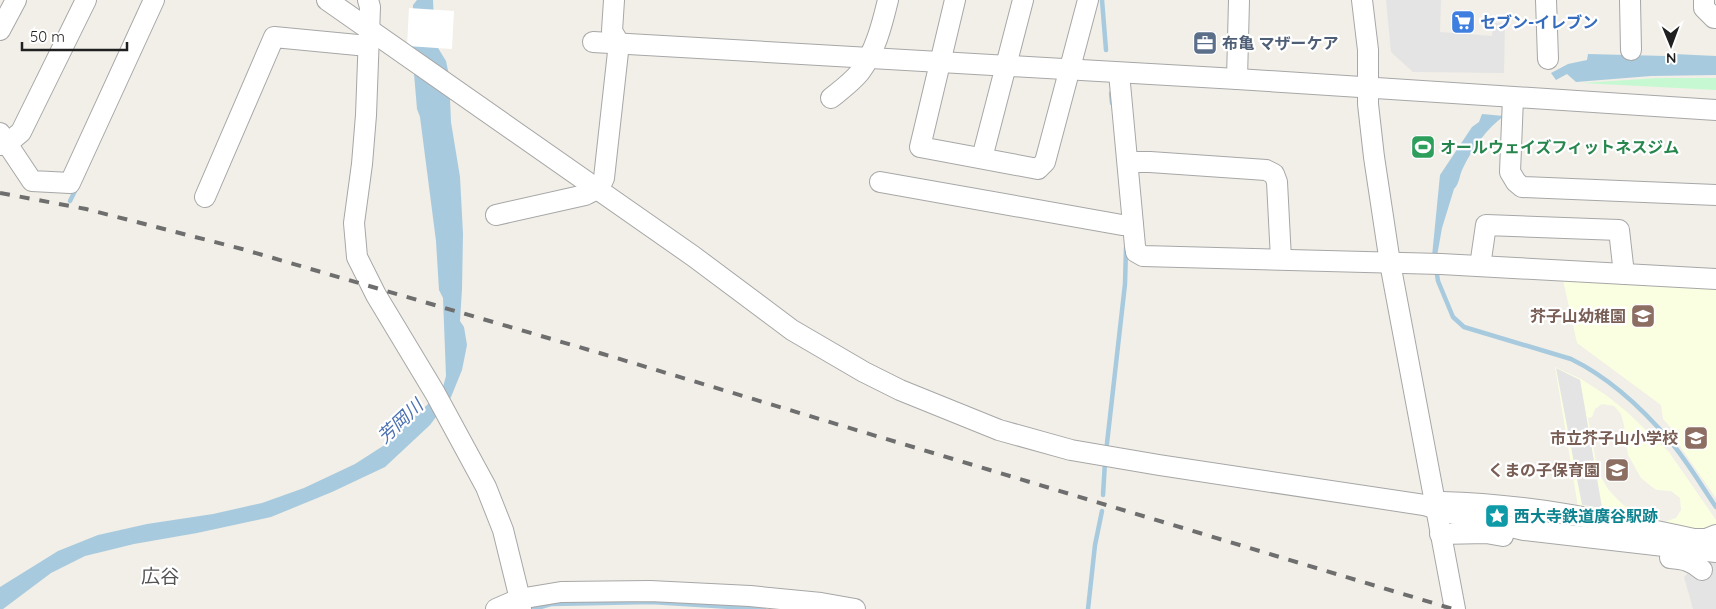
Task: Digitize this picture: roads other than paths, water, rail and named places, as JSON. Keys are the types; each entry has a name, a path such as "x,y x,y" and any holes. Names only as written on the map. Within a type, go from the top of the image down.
{"street":[{"path":"0,30 16,0"},
{"path":"86,0 21,132 3,140 32,181 70,183 154,0"},
{"path":"327,0 369,37 409,57 693,256 792,330 864,372 900,390 999,430 1072,450 1424,505 1472,503 1507,506 1613,521 1694,539 1706,539 1716,535"},
{"path":"368,0 370,7 369,37 362,164 354,223 358,257 376,295 476,466 503,530 520,606"},
{"path":"496,215 585,195 597,190 604,178 616,37 614,0"},
{"path":"831,98 851,82 868,58 876,43 888,0"},
{"path":"956,0 920,147 1038,169 1046,162 1088,0"},
{"path":"982,158 1023,0"},
{"path":"1237,79 1239,0"},
{"path":"1362,0 1368,50 1368,104 1390,263 1455,609"},
{"path":"1546,0 1548,59"},
{"path":"1630,0 1631,50"},
{"path":"1704,0 1704,8 1716,18"},
{"path":"205,197 274,37 369,37"},
{"path":"592,42 616,37 868,58 1237,79 1716,110"},
{"path":"1119,73 1128,162 1128,225 1136,252 1143,256 1436,264 1716,279"},
{"path":"1513,98 1510,172 1516,182 1522,187 1716,196"},
{"path":"1128,162 1266,170 1274,174 1277,182 1281,259"},
{"path":"880,182 1128,225"},
{"path":"1480,266 1486,225 1619,230 1624,274"},
{"path":"1436,505 1524,530 1716,552"},
{"path":"1440,534 1486,534 1558,545 1685,559 1694,562 1702,570"},
{"path":"496,609 520,606 561,592 650,591 750,596 855,609"}],"water":[{"path":"417,0 433,0 435,43 446,61 449,75 451,122 460,177 463,234 460,321 464,327 467,345 462,370 451,397 430,425 385,467 332,492 271,517 134,544 85,556 51,573 3,609 0,609 0,587 58,551 98,535 262,503 304,488 355,464 383,446 442,391 446,376 443,298 439,290 436,241 420,117 417,109 412,50 413,5"},
{"path":"1588,54 1716,56 1716,75 1651,76 1576,82 1567,74 1556,80 1551,73 1568,64 1587,60"},
{"path":"1482,114 1504,116 1475,146 1467,161 1454,189 1442,228 1437,256 1432,256 1440,175 1472,127 1479,122"}],"waterway":[{"path":"1102,0 1106,50"},
{"path":"1111,93 1112,103"},
{"path":"70,201 77,187"},
{"path":"1106,452 1125,284 1126,248"},
{"path":"1436,268 1438,281 1453,317 1464,327 1571,359 1599,375 1637,406 1670,441 1716,507"},
{"path":"1103,495 1105,462"},
{"path":"1088,609 1095,545 1102,511"},
{"path":"534,609 551,604 651,602 764,609"}],"railway":[{"path":"0,193 86,209 242,249 603,354 1453,609"}],"place":[{"name":"セブン-イレブン","path":"1463,22"},
{"name":"布亀 マザーケア","path":"1205,43"},
{"name":"オールウェイズフィットネスジム","path":"1423,147"},
{"name":"芥子山幼稚園","path":"1643,316"},
{"name":"市立芥子山小学校","path":"1696,438"},
{"name":"くまの子保育園","path":"1617,470"},
{"name":"西大寺鉄道廣谷駅跡","path":"1497,516"}],"district":[{"name":"広谷","path":"160,576"}],"water label":[{"name":"芳岡川","path":"400,421"}]}
